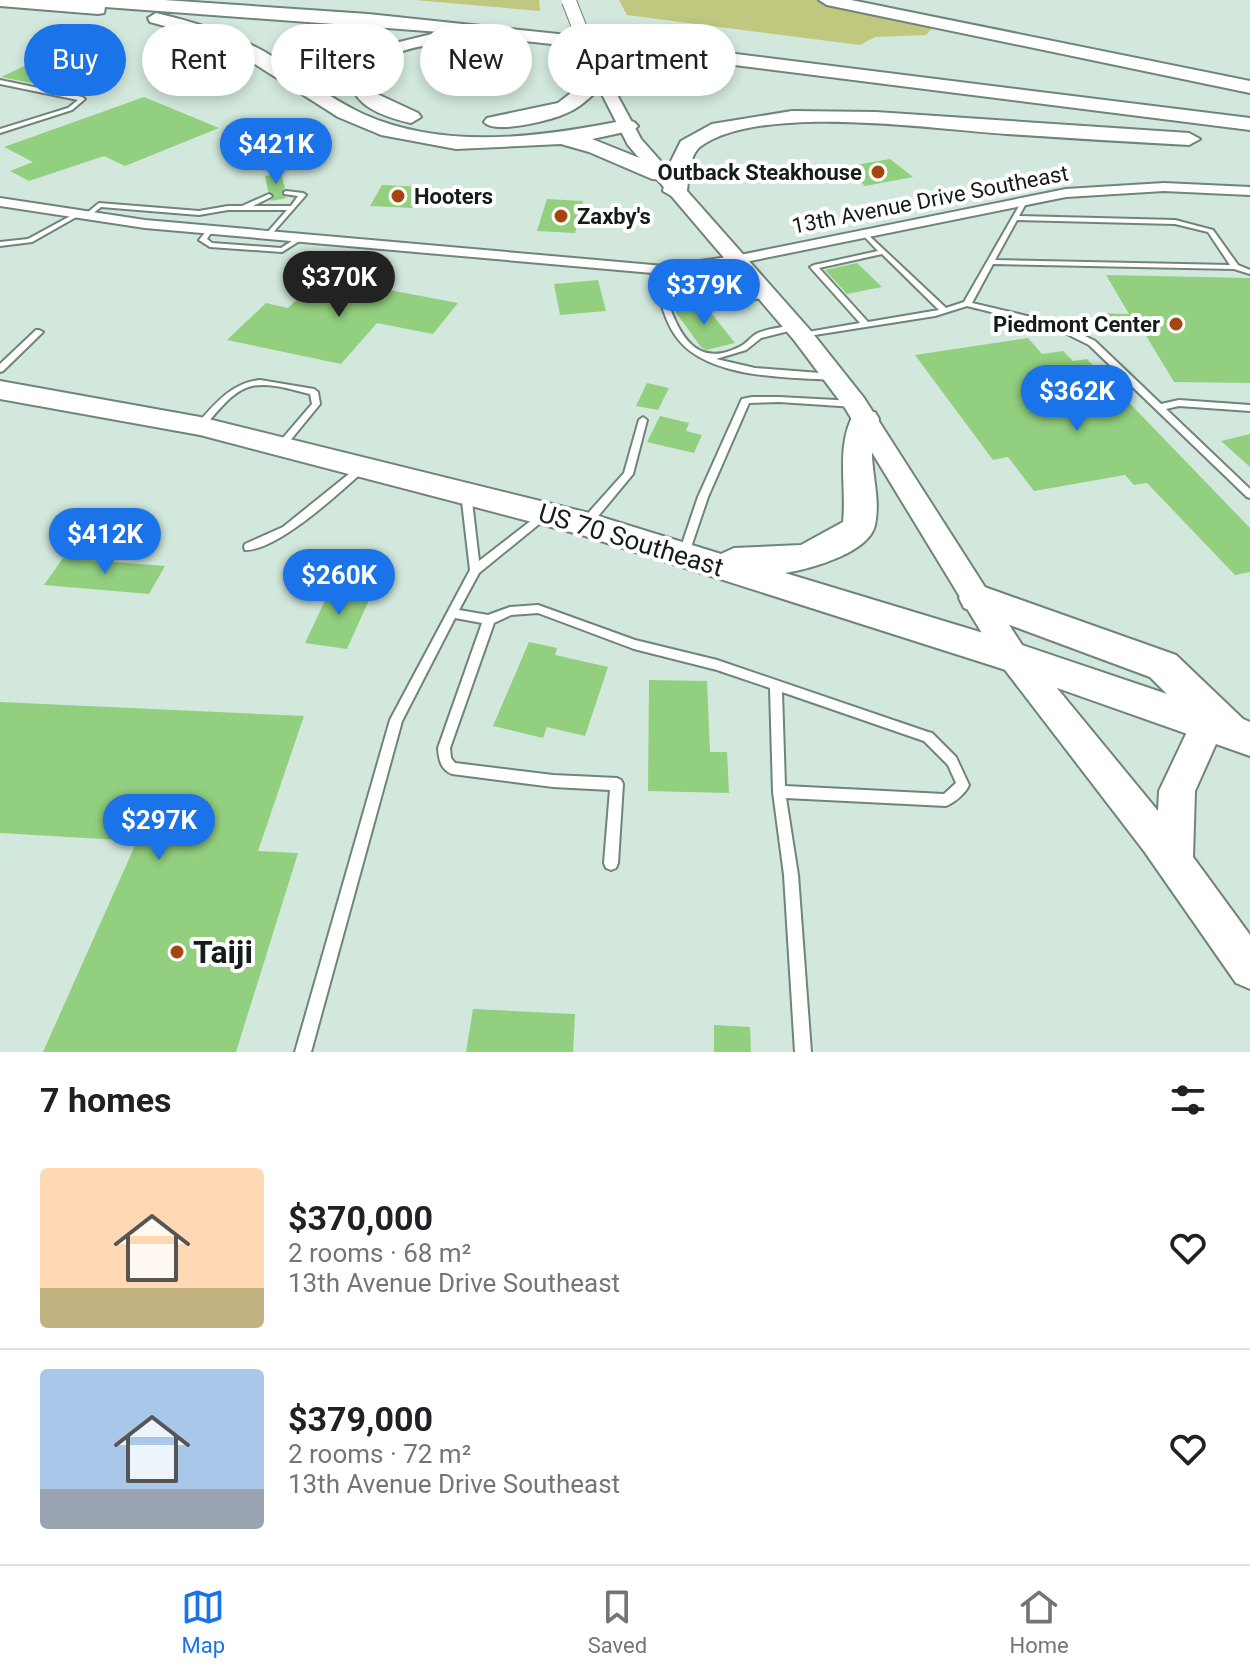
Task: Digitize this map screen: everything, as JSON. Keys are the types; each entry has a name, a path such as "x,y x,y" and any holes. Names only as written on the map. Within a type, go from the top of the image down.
{"highway":[{"path":"73,0 295,13 548,38"},
{"path":"351,0 389,3"},
{"path":"827,0 1250,87"},
{"path":"0,1 101,9 173,22 252,53 332,105 379,128 440,139 594,146 667,182 692,142 728,127 784,118 886,120 1250,143"},
{"path":"504,14 889,58"},
{"path":"548,39 477,35 416,40 391,48 372,59 361,73 360,83 371,100 398,113 435,122 518,120 557,110 578,96"},
{"path":"736,61 1250,124"},
{"path":"1173,92 1250,100"},
{"path":"518,141 627,126"}],"main road":[{"path":"568,1 577,24"},
{"path":"610,96 634,141 798,331 860,411 1013,657 1174,861 1250,969"},
{"name":"US 70 Southeast","path":"0,390 200,426 585,524 1013,657 1229,732"},
{"path":"692,558 783,562 810,557 838,545 859,527 862,491 857,453 860,411"},
{"path":"976,598 1163,666 1229,732 1177,791 1174,861"}],"street":[{"name":"13th Avenue Drive Southeast","path":"0,202 80,216 210,230 657,270 735,260 1025,200 1117,188 1250,191"}],"lane":[{"path":"0,82 82,99 70,109 0,131"},
{"path":"268,235 303,195 286,193"},
{"path":"243,208 269,196"},
{"path":"967,304 1025,200"},
{"path":"0,244 30,241 99,205 199,213 243,208 293,208"},
{"path":"1015,218 1175,222 1211,231 1235,267"},
{"path":"210,230 203,240 210,245 282,250 300,238"},
{"path":"864,233 944,311"},
{"path":"866,325 814,267 882,252"},
{"path":"991,262 1235,267 1250,272"},
{"path":"657,270 667,306 683,342 705,359 778,374 834,377"},
{"path":"667,306 712,297 730,302 766,295"},
{"path":"705,359 741,351 753,345 758,336 866,325 967,304 1058,326 1092,343 1162,407 1166,416 1250,495"},
{"path":"0,369 39,332"},
{"path":"200,426 236,386 258,381 314,392 316,404 281,446"},
{"path":"692,558 703,497 745,401 761,397 860,411"},
{"path":"1162,407 1179,403 1250,408"},
{"path":"585,524 628,474 643,420"},
{"path":"249,547 287,530 365,466"},
{"path":"466,493 475,570"},
{"path":"303,1052 396,720 475,570 547,514"},
{"path":"451,613 489,620 510,611 538,609 634,644 717,665 928,737 952,761 963,785 946,800 779,792"},
{"path":"489,620 444,748 445,760 452,768 617,784 611,863"},
{"path":"776,685 779,792 791,875 803,1052"}],"green space":[{"path":"415,0 539,0 540,11"},
{"path":"619,0 822,0 935,25 926,35 875,37 860,45 736,29 736,24 697,24 627,15"}],"building":[{"path":"24,66 24,82 1,77"},
{"path":"144,97 219,128 125,166 104,156 29,181 10,171 33,162 4,147"},
{"name":"Outback Steakhouse","path":"890,159 913,177 865,186 844,167"},
{"path":"281,174 285,188 281,194 287,198 270,201 275,196 268,191 265,176"},
{"name":"Hooters","path":"382,185 425,187 414,208 370,206"},
{"name":"Zaxby's","path":"547,199 583,201 575,233 537,231"},
{"path":"857,263 882,287 847,294 825,270"},
{"name":"Piedmont Center","path":"1106,275 1250,278 1250,383 1174,382 1145,334 1107,334 1095,313 1129,314"},
{"path":"326,278 458,303 433,334 377,323 341,364 227,340 266,303 288,308 311,285 318,286"},
{"path":"598,280 606,311 560,315 554,284"},
{"path":"704,304 735,343 706,350 674,310"},
{"path":"1028,338 1042,354 1063,351 1073,361 1087,359 1250,528 1250,572 1235,575 1147,483 1134,485 1125,475 1034,491 1008,457 993,460 915,355"},
{"path":"647,383 669,388 658,410 636,406"},
{"path":"660,416 689,423 686,431 702,435 694,453 647,442"},
{"path":"1250,434 1250,467 1221,441"},
{"path":"63,558 165,566 149,594 44,585"},
{"path":"332,586 373,591 347,649 305,643"},
{"path":"529,642 557,648 555,655 608,667 585,736 547,727 543,738 493,726"},
{"path":"649,680 707,681 710,752 727,752 729,793 648,791"},
{"name":"Taiji","path":"0,702 304,716 258,851 298,853 236,1052 43,1052 137,841 0,833"},
{"path":"473,1009 575,1014 573,1052 466,1052"},
{"path":"714,1025 750,1027 751,1052 714,1052"}],"place":[{"name":"Outback Steakhouse","path":"878,172"},
{"name":"Hooters","path":"398,196"},
{"name":"Zaxby's","path":"561,216"},
{"name":"Piedmont Center","path":"1176,324"},
{"name":"Taiji","path":"177,952"}]}
